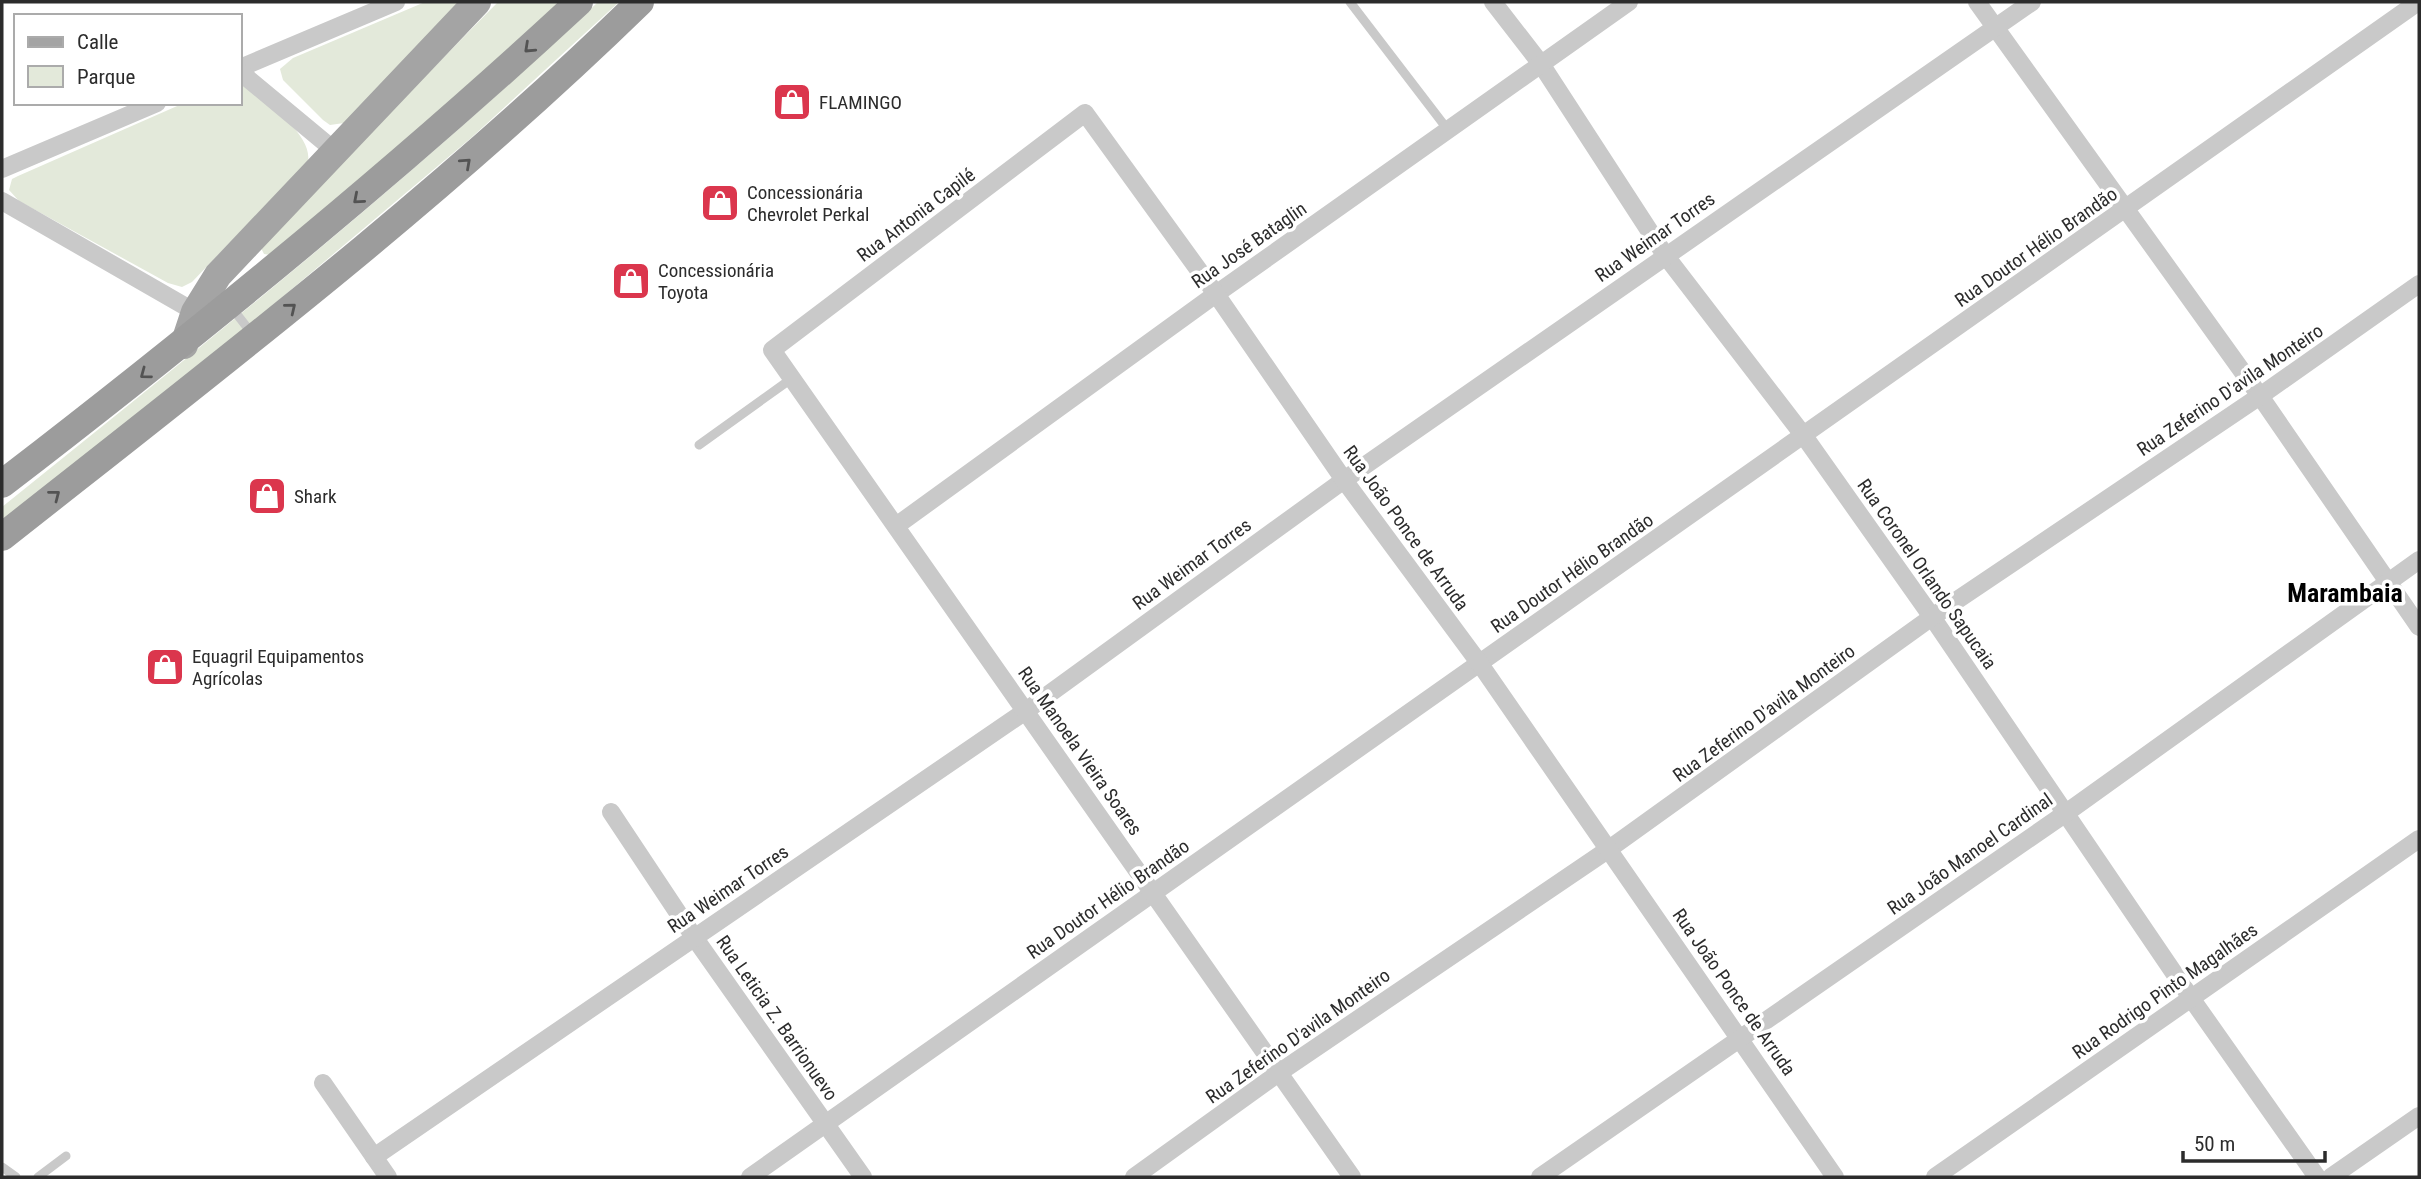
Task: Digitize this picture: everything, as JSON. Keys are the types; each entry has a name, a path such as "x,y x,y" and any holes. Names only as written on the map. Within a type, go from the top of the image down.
{"highway":[{"path":"2,484 184,345 483,91 579,2"},
{"path":"2,537 433,192 577,63 640,2"}],"main road":[{"path":"184,345 195,312 218,275 477,2"}],"street":[{"path":"242,69 396,2"},
{"name":"Rua Coronel Orlando Sapucaia","path":"1493,2 1541,64 1665,255 1804,436 1932,617 2191,999 2317,1177"},
{"name":"Rua José Bataglin","path":"896,526 1216,294 1629,2"},
{"path":"1977,2 2260,396 2419,627"},
{"name":"Rua Weimar Torres","path":"374,1157 1027,710 1344,480 2032,2"},
{"name":"Rua Doutor Hélio Brandão","path":"750,1177 2418,2"},
{"path":"242,72 335,151"},
{"path":"2,169 152,105"},
{"name":"Rua João Ponce de Arruda","path":"1085,113 1216,294 1344,480 1480,664 1741,1037 1835,1177"},
{"name":"Rua Antonia Capilé","path":"772,350 1085,113"},
{"path":"2,201 195,312"},
{"name":"Rua Zeferino D'avila Monteiro","path":"1134,1177 1280,1072 1609,849 1932,617 2260,396 2419,284"},
{"name":"Rua Manoela Vieira Soares","path":"772,350 1352,1177"},
{"name":"Rua João Manoel Cardinal","path":"1540,1177 2066,813 2419,560"},
{"name":"Rua Leticia Z. Barrionuevo","path":"611,811 694,937 863,1177"},
{"name":"Rua Rodrigo Pinto Magalhães","path":"1936,1177 2419,839"},
{"path":"323,1083 388,1177"},
{"path":"2331,1177 2419,1116"}],"lane":[{"path":"1350,2 1448,130"},
{"path":"230,306 255,337"},
{"path":"699,445 791,379"},
{"path":"38,1177 66,1156"},
{"path":"2,1167 16,1177"}],"green space":[{"path":"425,2 467,2 344,123 330,125 283,80 280,69 293,58"},
{"path":"498,2 560,2 456,97 271,255 264,254 261,248 264,240"},
{"path":"598,2 619,2 471,138 235,337 2,521 2,507 230,323 380,197 454,134"},
{"path":"242,84 272,106 294,128 307,150 308,161 192,282 182,287 168,283 19,201 9,190 12,179 179,105 242,105"}],"place":[{"name":"FLAMINGO","path":"792,102"},
{"name":"Concessionária Chevrolet Perkal","path":"720,203"},
{"name":"Concessionária Toyota","path":"631,281"},
{"name":"Shark","path":"267,496"},
{"name":"Equagril Equipamentos Agrícolas","path":"165,667"}],"district":[{"name":"Marambaia","path":"2345,593"}]}
